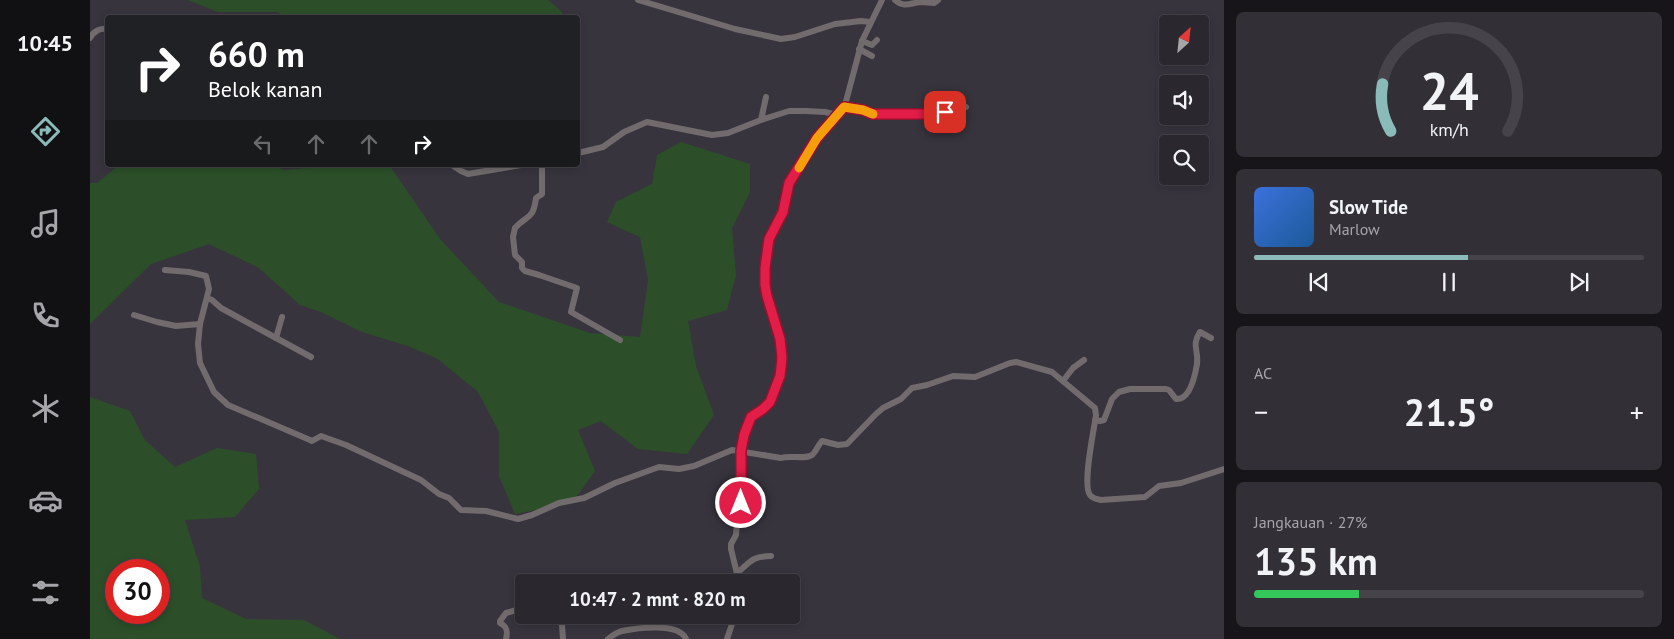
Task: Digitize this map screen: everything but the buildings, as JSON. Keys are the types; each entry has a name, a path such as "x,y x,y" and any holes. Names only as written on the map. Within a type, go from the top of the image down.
{"street":[{"path":"638,0 735,29 781,39 796,38 835,24 861,21 870,22"},
{"path":"737,573 731,549 736,535 738,511 742,500 741,451 744,435 751,417 770,402 780,376 782,358 780,339 765,285 769,239 783,212 789,183 817,138 844,107 859,49 870,22 882,0"},
{"path":"895,0 899,4 904,5 920,2 934,3 938,0"},
{"path":"90,38 96,31 105,28"},
{"path":"862,41 872,45 877,40"},
{"path":"859,49 872,56"},
{"path":"761,120 766,97"},
{"path":"844,107 863,110 870,114 890,115 935,114 966,107"},
{"path":"580,153 603,147 624,132 647,122 712,135 728,133 788,111 806,110 837,115"},
{"path":"455,167 468,174 508,167"},
{"path":"542,167 542,194 536,198 535,208 530,217 516,226 514,230 515,255 522,262 522,268 525,271 578,288 571,312 620,340"},
{"path":"164,270 189,272 206,276 209,290 200,324 198,344 200,363 214,392 225,403 312,441 322,436 346,445 421,480 465,511 486,510 512,518 525,518 559,503 584,498 615,483 659,467 679,469 694,466 732,450 781,458 788,456 808,457 813,454 822,441 838,445 847,444 876,414 901,399 912,388 953,376 975,377 1016,362 1049,371 1095,408 1088,468 1088,490 1095,499 1145,497 1160,486 1180,483 1224,469"},
{"path":"206,298 311,357"},
{"path":"134,315 176,326 200,324"},
{"path":"276,338 282,317"},
{"path":"1095,420 1104,420 1112,399 1124,390 1166,389 1169,390 1174,398 1183,398 1187,394 1197,364 1195,341 1200,332 1211,338"},
{"path":"1062,381 1084,360"},
{"path":"737,573 750,560 771,556"},
{"path":"506,639 506,628 499,622 506,613 515,610"},
{"path":"561,624 562,639"},
{"path":"727,639 732,624"},
{"path":"608,639 622,631 659,627 679,632 686,639"}],"green space":[{"path":"188,0 548,0 562,12 562,15 284,15 276,12 218,12"},
{"path":"681,142 750,164 750,192 732,228 736,275 727,310 688,321 696,366 714,415 687,454 638,449 601,421 578,430 595,471 572,503 515,514 499,476 499,432 478,392 438,359 408,346 362,332 321,312 300,305 259,268 209,244 151,264 90,324 90,183 97,183 117,167 277,167 284,170 318,167 391,167 440,239 499,302 590,333 640,337 648,280 640,237 607,222 616,202 652,184 657,155"},
{"path":"90,397 130,411 145,440 175,467 217,448 256,454 259,489 235,517 185,520 200,567 202,598 246,619 304,620 340,639 90,639"}],"slow traffic":[{"path":"799,168 817,138 844,107 863,110 873,114"}],"route":[{"path":"741,503 741,451 744,435 751,417 770,402 776,391 780,376 782,358 780,339 767,296 765,268 769,239 772,229 783,212 789,183 817,138 844,107 863,110 870,114 890,115 945,112"}]}
